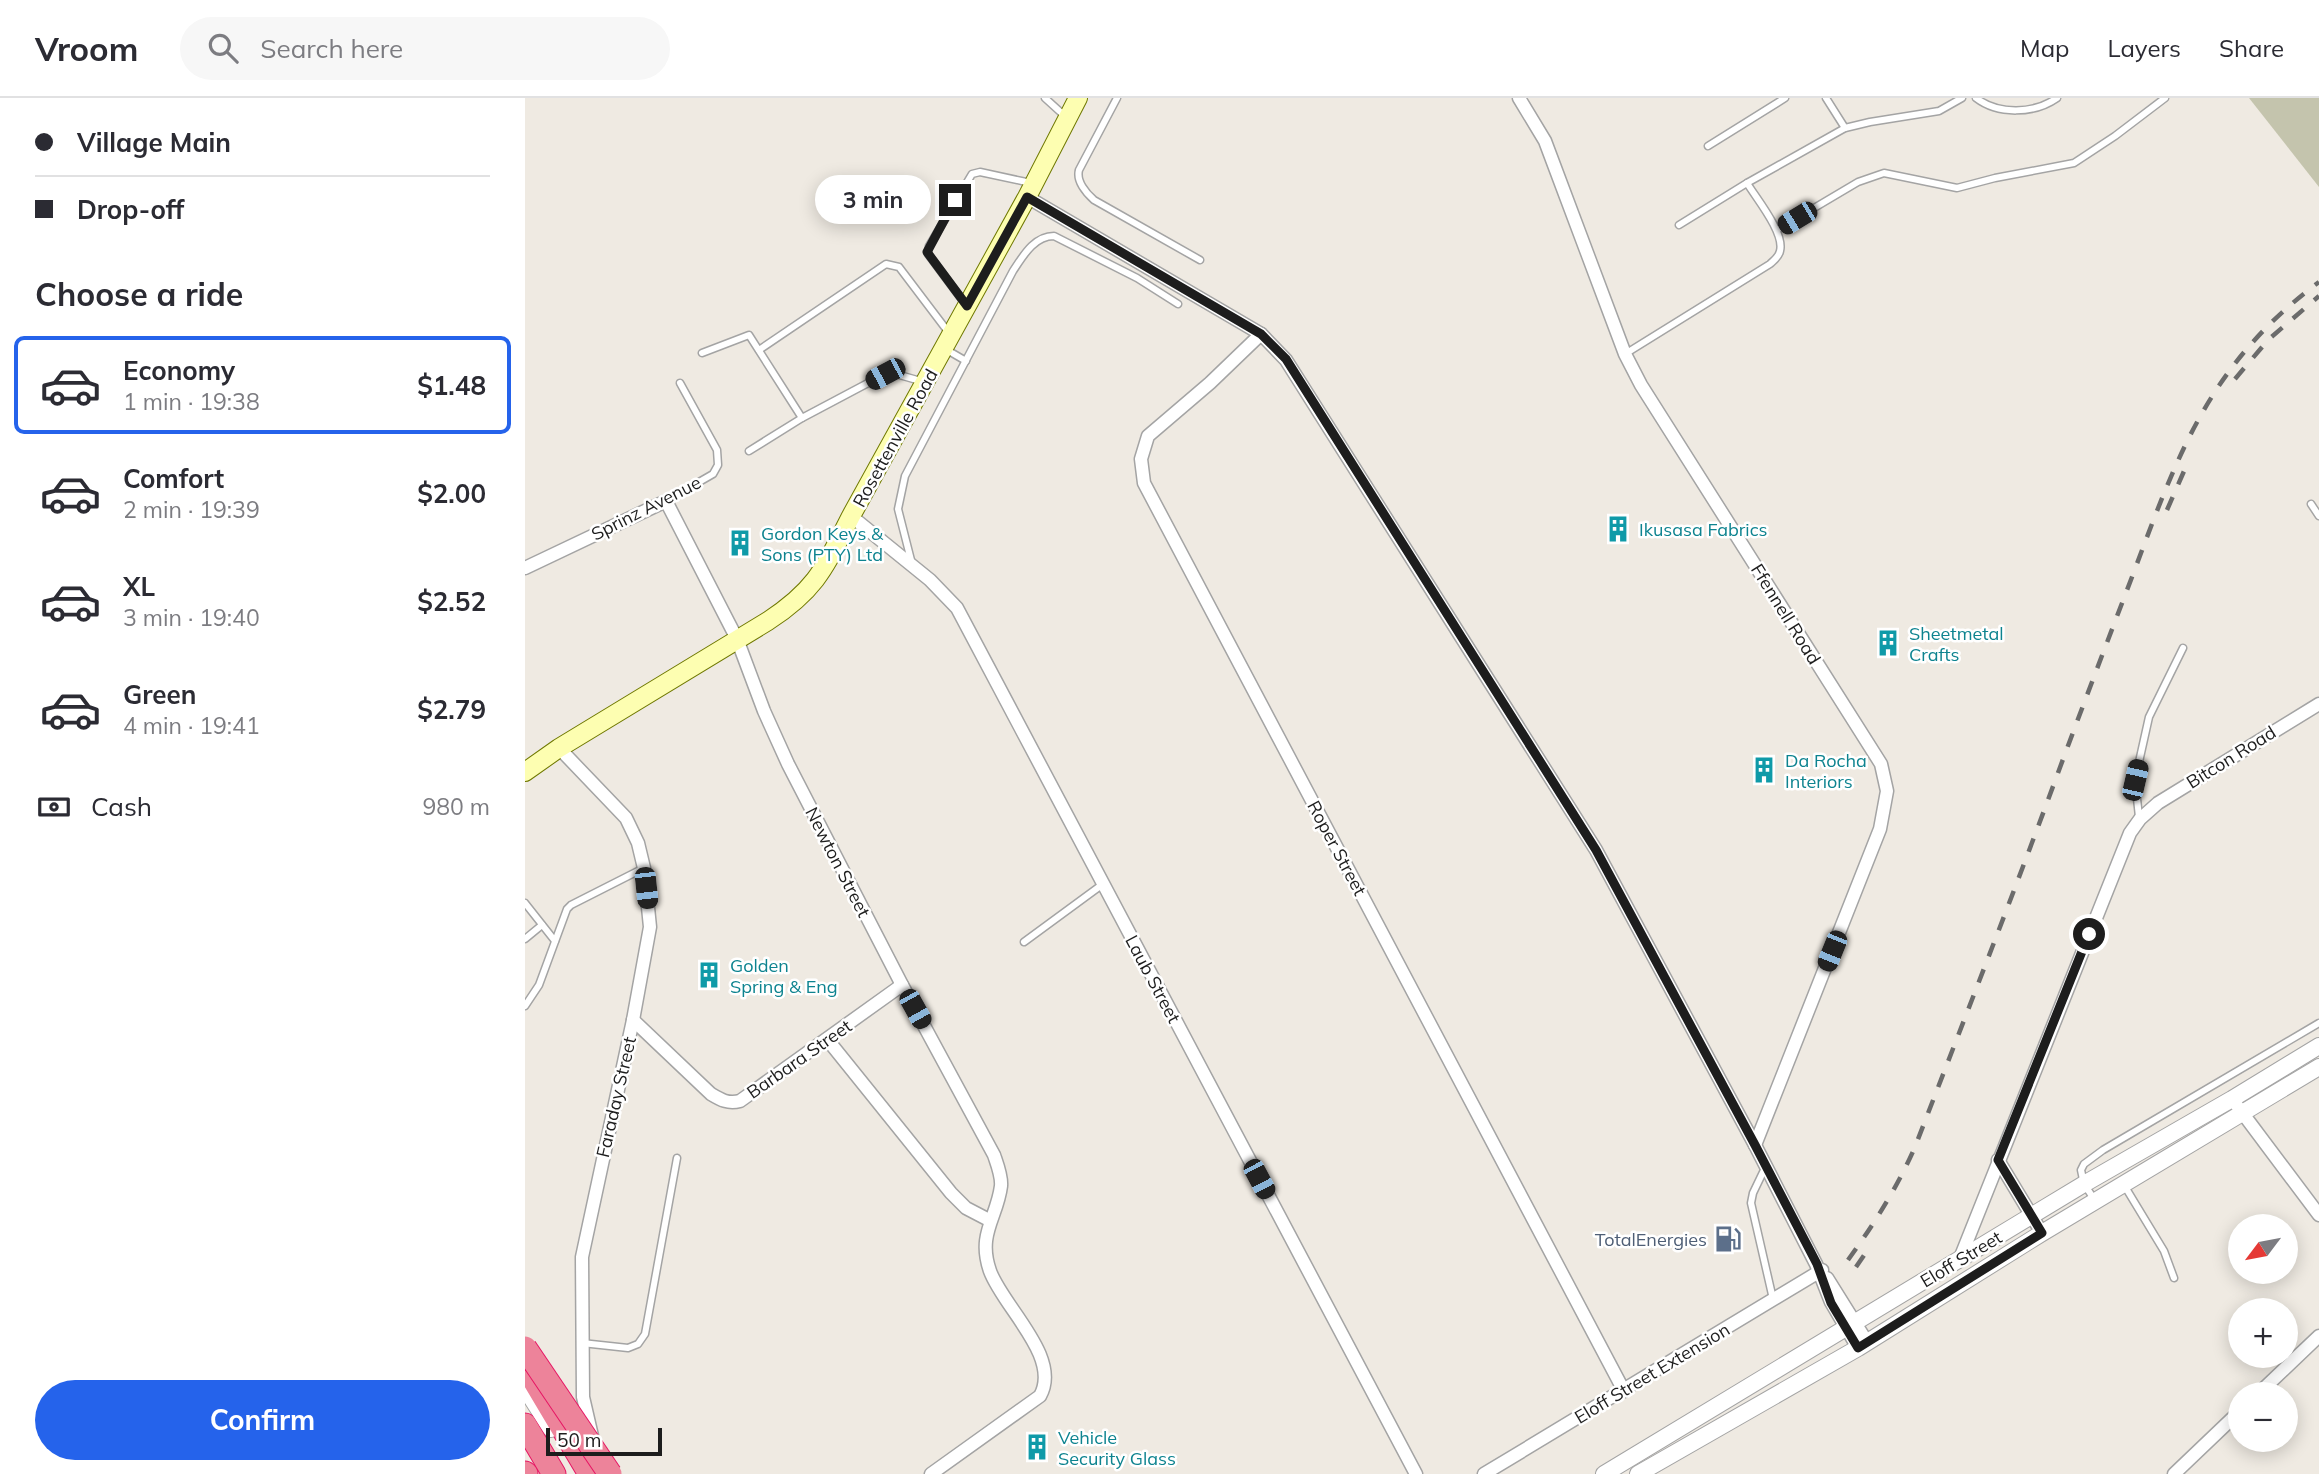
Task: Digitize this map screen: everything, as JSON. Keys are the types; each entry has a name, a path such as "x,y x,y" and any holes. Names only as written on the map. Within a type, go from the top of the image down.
{"highway":[{"path":"525,1348 606,1474"},
{"path":"525,1365 590,1474"},
{"path":"529,1414 554,1474"}],"main road":[{"name":"Rosettenville Road","path":"529,765 792,605 811,587 827,565 1078,98"}],"street":[{"name":"Ffennell Road","path":"1519,98 1545,141 1625,354 1641,385 1881,764 1887,791 1880,829 1755,1145"},
{"path":"1030,190 1261,334 1286,359 1596,850 1819,1268 1831,1303 1863,1345"},
{"name":"Roper Street","path":"1261,334 1210,383 1148,436 1141,459 1144,483 1623,1391"},
{"name":"Sprinz Avenue","path":"525,568 666,501"},
{"name":"Newton Street","path":"666,501 737,639 764,711 788,764 902,985 994,1155 1002,1184 989,1220 986,1243 991,1273 1044,1365 1046,1385 1040,1396 931,1474"},
{"name":"Laub Street","path":"851,516 944,592 957,608 1416,1474"},
{"name":"Bitcon Road","path":"1959,1261 2130,833 2140,819 2158,803 2319,704"},
{"name":"Faraday Street","path":"559,748 627,818 644,868 650,927 633,1020 582,1257 583,1397 592,1436 606,1474"},
{"name":"Barbara Street","path":"633,1020 711,1094 727,1102 740,1101 902,985"},
{"path":"827,1039 951,1193 966,1208 989,1220"},
{"name":"Eloff Street","path":"1604,1474 2084,1184 2319,1046"},
{"name":"Eloff Street","path":"1638,1474 1863,1345 2042,1233 2319,1067"},
{"path":"2232,1099 2319,1215"},
{"path":"1998,1160 2042,1233"},
{"name":"Eloff Street Extension","path":"1485,1474 1773,1300 1819,1268"},
{"path":"2271,1382 2319,1336"},
{"path":"525,1388 529,1414 582,1474"},
{"path":"2174,1474 2228,1422"},
{"path":"1668,1436 1677,1452"}],"lane":[{"path":"1045,98 1067,118"},
{"path":"1117,98 1079,170 1079,178 1085,190 1094,200 1199,260"},
{"path":"1708,146 1785,98"},
{"path":"1826,98 1845,128"},
{"path":"1679,225 1845,128 1939,111 1962,98"},
{"path":"1976,98 1985,105 2005,110 2044,107 2057,98"},
{"path":"1777,230 1858,182 1884,173 1957,188 2074,163 2115,136 2163,98"},
{"path":"967,306 928,254 929,246 972,174 980,172 1030,190"},
{"path":"1625,354 1778,257 1781,249 1777,230 1747,183"},
{"path":"913,566 898,509 909,467 1022,256 1036,242 1054,236 1136,278 1178,304"},
{"path":"759,350 886,264 898,267 948,342 966,361"},
{"path":"702,353 745,335 750,336 803,418"},
{"path":"748,451 885,374 896,374 926,383"},
{"name":"Sprinz Avenue","path":"666,501 713,474 718,465 717,450 680,383"},
{"path":"2311,504 2319,516"},
{"path":"2140,819 2135,780 2149,718 2183,648"},
{"path":"525,1006 539,985 567,909 644,868"},
{"path":"1024,942 1103,884"},
{"path":"525,903 555,941"},
{"path":"525,939 542,925"},
{"path":"2095,1201 2084,1184 2081,1168 2103,1150 2319,1023"},
{"path":"582,1343 628,1348 638,1344 645,1334 677,1158"},
{"path":"1766,1166 1751,1203 1773,1300"},
{"path":"2124,1184 2164,1251 2174,1278"}],"shaded area":[{"path":"2249,98 2319,98 2319,187"}],"railway":[{"path":"1848,1260 1885,1205 1915,1147 2182,451 2201,414 2250,345 2281,313 2319,282"},
{"path":"2235,379 2268,340 2319,296"},
{"path":"2167,510 2188,462"},
{"path":"1856,1267 1871,1245"}],"place":[{"name":"Ikusasa Fabrics","path":"1618,529"},
{"name":"Gordon Keys & Sons (PTY) Ltd","path":"740,543"},
{"name":"Sheetmetal Crafts","path":"1888,643"},
{"name":"Da Rocha Interiors","path":"1764,770"},
{"name":"Golden Spring & Eng","path":"709,975"},
{"name":"TotalEnergies","path":"1728,1239"},
{"name":"Vehicle Security Glass","path":"1037,1447"}],"route":[{"path":"955,200 927,252 967,306 1027,197 1261,334 1286,359 1596,850 1755,1145 1817,1264 1831,1303 1858,1348 2042,1233 1998,1160 2089,934"}]}
